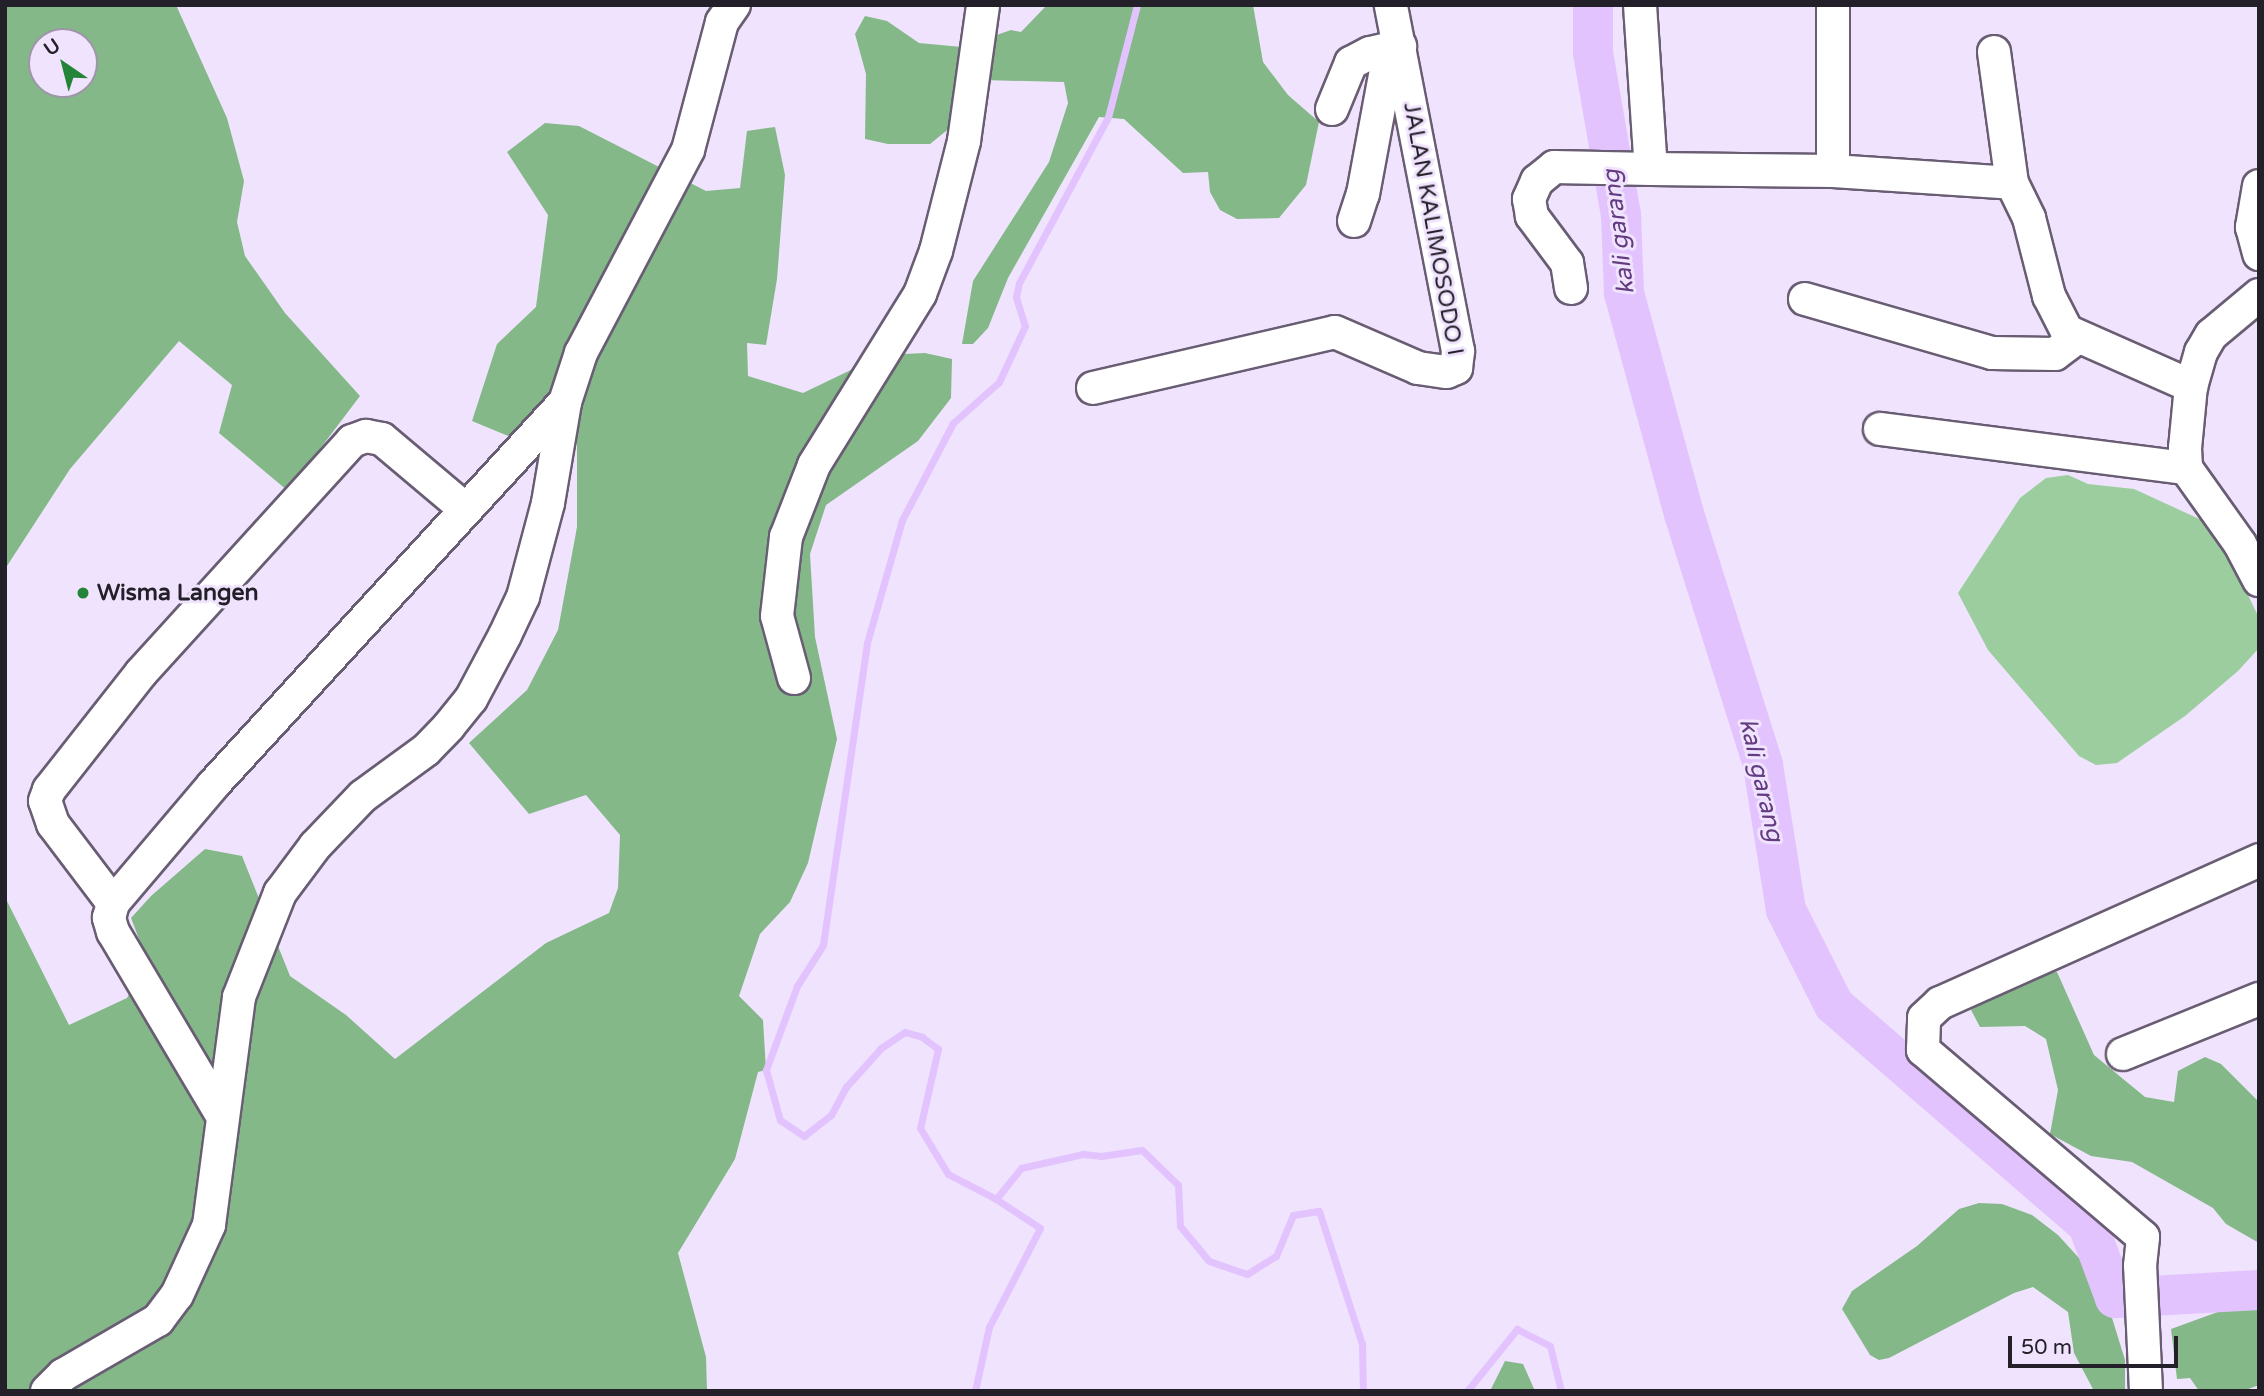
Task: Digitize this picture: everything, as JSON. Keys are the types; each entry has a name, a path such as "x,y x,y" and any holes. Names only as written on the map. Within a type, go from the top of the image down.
{"street":[{"path":"793,678 777,616 786,537 814,466 920,294 936,251 964,141 983,5"},
{"name":"JALAN KALIMOSODO I","path":"1093,388 1335,332 1418,368 1447,372 1456,368 1458,351 1395,47 1391,5"},
{"path":"1629,169 1640,5"},
{"path":"1833,5 1833,171"},
{"path":"47,1391 63,1375 158,1320 177,1295 209,1225 239,997 280,893 308,854 363,796 426,750 449,726 471,699 519,606 548,503 565,402 601,310 688,149 721,11"},
{"path":"1332,109 1345,69 1359,58 1395,47 1363,194 1354,221"},
{"path":"1994,52 2012,183 2029,218 2057,316 2076,338 2191,386"},
{"path":"1571,288 1567,263 1532,216 1529,199 1537,181 1554,167 1833,171 2012,183"},
{"path":"2259,186 2252,227 2259,254"},
{"path":"2259,295 2211,335 2191,386 2186,468 2240,544 2259,580"},
{"path":"1805,299 1992,353 2055,354 2076,338"},
{"path":"223,1117 113,932 109,918 113,903 213,785 386,601 465,509 565,402"},
{"path":"1881,429 2186,468"},
{"path":"113,903 53,824 45,801 49,790 141,673 352,441 366,436 382,439 465,509"},
{"path":"2146,1391 2140,1266 2145,1248 2135,1227 1923,1050 1924,1018 1940,1003 2259,860"},
{"path":"2123,1054 2259,999"}],"green space":[{"path":"5,5 176,5 227,118 244,181 237,222 245,256 285,313 360,396 288,491 219,433 232,385 179,341 70,469 5,569"},
{"path":"1047,5 1253,5 1263,62 1288,95 1319,122 1306,185 1279,218 1237,219 1220,210 1210,192 1208,172 1183,173 1124,119 1099,117 1008,278 988,328 973,344 962,344 973,281 1049,162 1068,103 1064,82 982,80 962,118 930,144 888,144 865,139 866,74 855,34 865,16 887,21 919,43 962,47 1011,30 1021,32"},
{"path":"545,123 579,126 706,191 740,188 747,131 775,127 785,175 777,279 766,345 747,343 748,376 803,393 882,355 925,353 952,359 951,398 918,441 826,505 810,554 815,637 837,739 808,863 790,902 760,934 739,996 763,1020 766,1070 758,1072 735,1159 678,1253 706,1357 707,1391 5,1391 5,897 69,1025 127,998 147,960 131,918 151,896 205,849 242,856 290,976 346,1015 395,1059 546,943 609,913 618,888 620,835 586,795 529,814 469,743 527,690 558,630 577,527 577,430 538,410 513,438 472,421 497,344 536,307 548,215 507,152"},
{"path":"2068,475 2088,484 2134,489 2208,523 2226,549 2259,618 2259,648 2238,671 2185,716 2117,763 2096,765 2079,756 1988,650 1958,593 2020,498 2046,478"},
{"path":"2057,972 2094,1055 2145,1097 2174,1102 2178,1071 2205,1057 2221,1064 2259,1102 2259,1243 2226,1224 2213,1208 2132,1162 2091,1156 2050,1134 2058,1090 2046,1039 2025,1026 1980,1027 1971,1010 2026,975"},
{"path":"1979,1203 2002,1204 2032,1215 2058,1235 2089,1269 2104,1292 2125,1360 2125,1391 2094,1391 2074,1353 2068,1312 2033,1287 2014,1293 1889,1358 1879,1360 1870,1355 1842,1309 1852,1291 1917,1246 1959,1209"},
{"path":"2248,1301 2259,1302 2259,1385 2243,1391 2199,1391 2190,1378 2177,1379 2171,1329"},
{"path":"1505,1361 1523,1364 1535,1391 1490,1391"}],"waterway":[{"path":"1137,5 1108,117 1019,283 1016,297 1025,326 999,382 953,423 902,520 867,643 823,945 797,986 766,1070 780,1120 804,1136 831,1115 846,1087 881,1048 905,1032 922,1037 938,1049 920,1128 948,1174 996,1199 1021,1168 1083,1154 1101,1156 1142,1150 1178,1185 1180,1226 1209,1261 1247,1274 1276,1256 1293,1215 1319,1211 1362,1344 1363,1391"},
{"name":"kali garang","path":"1593,5 1593,53 1621,215 1624,293 1684,514 1763,765 1786,910 1834,1005 2088,1225 2115,1298 2259,1290"},
{"path":"975,1391 989,1327 1040,1228 996,1199"},
{"path":"1467,1391 1517,1329 1550,1346 1561,1391"}],"place":[{"name":"Wisma Langen","path":"83,593"}]}
